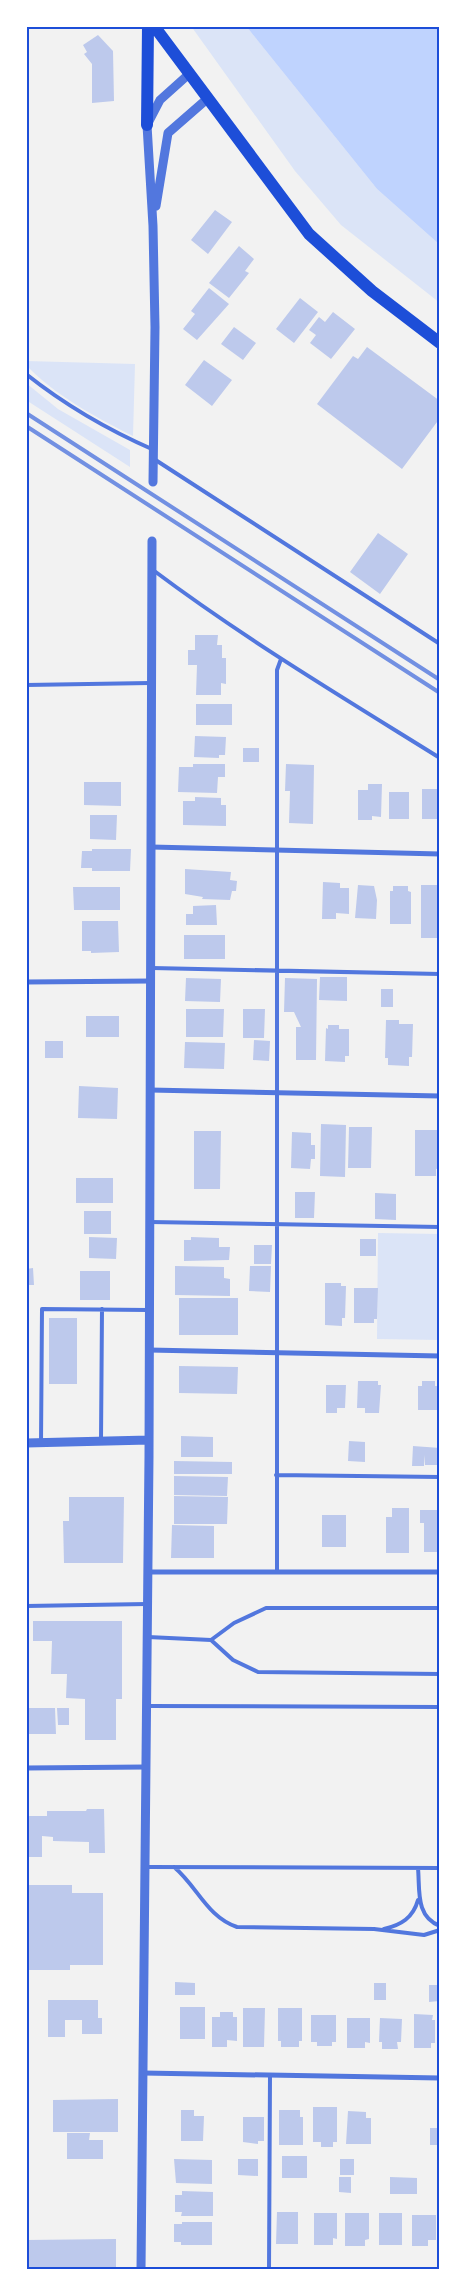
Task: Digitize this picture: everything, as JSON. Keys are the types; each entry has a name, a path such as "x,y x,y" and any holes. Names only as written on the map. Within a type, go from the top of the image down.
{"main road":[{"path":"147,125 148,26"},
{"path":"154,26 309,234 372,291 440,343"}],"street":[{"path":"153,482 155,327 153,226 147,125 160,100 189,74"},
{"path":"153,226 168,133 207,99"},
{"path":"141,2270 146,1867 148,1310 152,981 150,683 152,541"},
{"path":"151,847 440,854"},
{"path":"26,982 152,981"},
{"path":"150,1090 440,1096"},
{"path":"148,1350 440,1356"},
{"path":"26,1443 149,1440"},
{"path":"148,1572 440,1572"},
{"path":"26,1768 146,1767"},
{"path":"143,2073 440,2078"}],"lane":[{"path":"26,374 45,390 112,432 154,455 440,644"},
{"path":"152,570 203,608 281,659 440,758"},
{"path":"277,1572 277,670 281,659"},
{"path":"26,685 150,683"},
{"path":"152,968 440,974"},
{"path":"149,1222 440,1227"},
{"path":"40,1443 42,1309 148,1310"},
{"path":"101,1441 102,1309"},
{"path":"276,1475 440,1477"},
{"path":"26,1606 147,1604"},
{"path":"147,1637 211,1640 234,1623 266,1608 440,1608"},
{"path":"211,1640 233,1660 258,1672 440,1674"},
{"path":"146,1706 440,1707"},
{"path":"146,1867 440,1868"},
{"path":"174,1867 186,1878 202,1900 221,1920 237,1927 382,1929 412,1935 424,1935 440,1930"},
{"path":"418,1868 421,1907 427,1918 440,1926"},
{"path":"382,1929 404,1922 414,1912 420,1896"},
{"path":"269,2270 270,2075"}],"shaded area":[{"path":"191,26 246,26 377,189 440,245 440,303 341,225 295,171"},
{"path":"26,361 135,364 133,436 90,413 50,387 26,365"},
{"path":"26,383 58,409 130,450 130,467 26,400"},
{"path":"378,1233 440,1234 440,1340 377,1339"}],"water":[{"path":"246,26 440,26 440,245 377,189"}],"building":[{"path":"98,35 113,51 114,101 92,103 92,64 84,54 87,52 83,45"},
{"path":"215,210 232,222 208,254 191,240"},
{"path":"239,246 254,259 245,271 249,273 229,298 209,283"},
{"path":"209,288 229,304 197,340 183,329 195,314 191,311"},
{"path":"300,298 318,312 294,343 276,329"},
{"path":"333,312 355,329 331,359 310,343 316,335 309,330 319,317 325,322"},
{"path":"234,327 256,343 243,360 221,344"},
{"path":"367,347 440,401 440,418 402,469 317,404 353,356 358,359"},
{"path":"204,360 232,380 212,406 185,385"},
{"path":"378,533 408,554 380,594 350,572"},
{"path":"195,635 218,635 217,645 222,645 222,658 226,658 226,684 221,683 221,695 196,695 197,665 188,665 188,650 195,650"},
{"path":"196,704 232,704 232,725 196,725"},
{"path":"195,736 226,737 225,755 219,755 219,758 194,757"},
{"path":"243,748 259,748 259,762 243,762"},
{"path":"193,764 225,764 225,777 218,777 217,793 178,792 179,767 193,767"},
{"path":"286,764 314,765 313,824 289,823 290,791 285,791"},
{"path":"84,782 121,782 121,806 84,805"},
{"path":"368,784 382,784 381,817 372,816 372,820 358,820 358,790 368,790"},
{"path":"422,789 440,789 440,816 437,816 437,819 422,819"},
{"path":"389,792 409,792 409,819 389,819"},
{"path":"195,797 221,798 221,805 226,805 226,826 183,825 183,801 195,801"},
{"path":"90,815 117,815 116,840 90,839"},
{"path":"92,849 131,849 130,871 92,871 92,868 81,868 82,851 92,851"},
{"path":"185,869 231,872 230,880 237,881 236,891 232,891 230,900 202,899 203,897 185,894"},
{"path":"323,882 340,883 340,888 349,888 349,914 336,913 336,919 322,919"},
{"path":"358,885 374,886 377,900 376,919 355,918"},
{"path":"421,885 440,885 440,938 421,938"},
{"path":"393,886 408,886 408,891 411,892 411,924 390,924 390,891 393,891"},
{"path":"73,887 120,887 120,910 74,910"},
{"path":"216,905 217,925 186,925 186,914 193,914 193,906"},
{"path":"82,921 118,921 119,952 91,953 91,951 82,951"},
{"path":"184,935 225,935 225,959 184,959"},
{"path":"320,977 347,977 347,1001 319,1000"},
{"path":"186,978 221,979 220,1002 185,1001"},
{"path":"285,978 317,979 316,1060 296,1060 296,1027 301,1027 294,1012 284,1012"},
{"path":"381,989 393,989 393,1007 381,1007"},
{"path":"186,1009 224,1009 223,1037 186,1037"},
{"path":"243,1009 265,1009 264,1038 243,1038"},
{"path":"86,1016 119,1016 119,1037 86,1037"},
{"path":"386,1020 399,1020 399,1024 413,1024 412,1057 409,1057 409,1066 388,1065 388,1058 385,1058"},
{"path":"328,1025 339,1025 339,1029 349,1029 349,1056 345,1056 345,1062 325,1061 326,1028 328,1029"},
{"path":"254,1040 270,1041 269,1061 253,1060"},
{"path":"45,1041 63,1041 63,1058 45,1058"},
{"path":"185,1042 225,1043 224,1069 184,1068"},
{"path":"79,1086 118,1088 117,1119 78,1118"},
{"path":"321,1124 346,1125 345,1177 320,1176"},
{"path":"349,1127 372,1127 371,1168 348,1168"},
{"path":"415,1130 440,1130 440,1168 436,1169 436,1176 415,1176"},
{"path":"194,1131 221,1131 220,1189 194,1189"},
{"path":"292,1132 311,1133 311,1145 315,1145 315,1159 311,1159 310,1169 291,1168"},
{"path":"76,1178 113,1178 113,1203 76,1203"},
{"path":"295,1192 315,1192 314,1218 295,1218"},
{"path":"375,1193 396,1194 396,1220 375,1219"},
{"path":"84,1211 111,1211 111,1234 84,1234"},
{"path":"89,1237 117,1238 116,1259 89,1258"},
{"path":"191,1237 219,1238 219,1247 230,1247 229,1260 184,1261 184,1240 191,1240"},
{"path":"360,1239 376,1239 376,1256 360,1256"},
{"path":"254,1245 272,1245 271,1264 254,1264"},
{"path":"175,1266 224,1267 224,1278 230,1279 230,1296 175,1295"},
{"path":"250,1266 271,1266 270,1292 249,1291"},
{"path":"33,1268 34,1285 26,1285 26,1269"},
{"path":"80,1271 110,1271 110,1300 80,1300"},
{"path":"325,1283 341,1283 341,1286 346,1286 345,1318 342,1318 342,1326 325,1325"},
{"path":"354,1288 378,1288 377,1319 374,1319 374,1323 354,1323"},
{"path":"179,1298 238,1298 238,1335 179,1335"},
{"path":"49,1318 77,1318 77,1384 49,1384"},
{"path":"179,1366 238,1367 237,1394 179,1393"},
{"path":"358,1381 378,1381 378,1385 381,1385 379,1413 365,1413 365,1408 357,1408"},
{"path":"422,1381 435,1381 435,1386 439,1386 438,1410 418,1410 418,1386 422,1386"},
{"path":"326,1385 346,1385 345,1408 337,1408 337,1413 326,1413"},
{"path":"181,1436 213,1437 213,1457 181,1457"},
{"path":"349,1441 365,1442 365,1462 348,1461"},
{"path":"413,1446 440,1448 440,1465 425,1465 424,1455 424,1466 412,1466"},
{"path":"174,1461 232,1462 232,1474 174,1474"},
{"path":"174,1476 228,1477 227,1496 174,1495"},
{"path":"174,1496 228,1497 227,1524 174,1524"},
{"path":"69,1497 124,1497 123,1563 64,1563 63,1521 69,1521"},
{"path":"392,1508 409,1508 409,1553 386,1553 386,1517 392,1517"},
{"path":"420,1510 440,1510 440,1552 424,1552 424,1523 420,1523"},
{"path":"322,1515 346,1515 346,1547 322,1547"},
{"path":"172,1525 214,1526 214,1558 171,1558"},
{"path":"33,1621 122,1621 122,1699 116,1699 116,1740 85,1740 85,1699 66,1698 67,1674 51,1674 52,1641 33,1641"},
{"path":"26,1708 55,1708 56,1734 26,1734"},
{"path":"57,1708 69,1708 69,1725 58,1725"},
{"path":"87,1809 104,1809 105,1853 89,1853 89,1842 53,1841 53,1837 42,1836 42,1857 26,1857 26,1816 47,1816 47,1811 86,1811"},
{"path":"26,1885 72,1885 72,1893 103,1893 103,1965 70,1965 70,1970 26,1970"},
{"path":"175,1982 195,1983 195,1995 175,1995"},
{"path":"374,1983 386,1983 386,2000 374,2000"},
{"path":"429,1985 439,1985 439,2001 429,2002"},
{"path":"48,2000 98,2000 98,2018 102,2018 102,2034 82,2034 82,2020 65,2020 65,2037 48,2037"},
{"path":"180,2007 205,2007 205,2039 180,2039"},
{"path":"243,2008 265,2008 264,2047 243,2047"},
{"path":"278,2008 302,2008 302,2041 299,2041 299,2047 281,2047 281,2041 278,2041"},
{"path":"220,2012 233,2012 233,2017 237,2017 237,2041 227,2040 227,2047 212,2047 212,2017 220,2017"},
{"path":"414,2014 433,2015 432,2020 435,2020 435,2043 431,2043 431,2048 414,2048"},
{"path":"311,2015 336,2015 336,2042 332,2042 332,2046 317,2046 317,2042 311,2042"},
{"path":"347,2018 370,2018 370,2043 365,2042 365,2048 347,2048"},
{"path":"380,2018 402,2019 401,2042 397,2042 398,2049 382,2049 382,2042 379,2042"},
{"path":"118,2099 118,2132 53,2132 53,2100"},
{"path":"313,2107 337,2107 337,2142 333,2142 333,2147 321,2147 321,2142 313,2142"},
{"path":"181,2110 194,2110 194,2116 204,2116 203,2141 181,2141"},
{"path":"279,2110 300,2110 300,2117 303,2117 303,2145 279,2145"},
{"path":"348,2111 366,2112 366,2118 371,2118 371,2144 346,2144"},
{"path":"243,2117 264,2117 264,2141 258,2141 258,2144 243,2142"},
{"path":"430,2128 440,2128 440,2145 430,2145"},
{"path":"67,2133 90,2133 89,2140 103,2140 103,2159 67,2159"},
{"path":"282,2156 307,2156 307,2178 282,2178"},
{"path":"174,2159 212,2160 212,2184 176,2183"},
{"path":"238,2159 258,2159 258,2176 238,2175"},
{"path":"340,2159 354,2159 354,2175 340,2175"},
{"path":"339,2177 351,2177 351,2193 339,2192"},
{"path":"390,2177 417,2178 417,2194 390,2194"},
{"path":"182,2191 213,2192 213,2216 181,2216 182,2212 175,2212 175,2195 182,2195"},
{"path":"277,2212 298,2212 298,2244 276,2244"},
{"path":"314,2213 337,2213 337,2239 333,2238 333,2245 314,2245"},
{"path":"345,2213 369,2213 369,2239 365,2240 365,2246 345,2246"},
{"path":"379,2213 402,2213 402,2245 379,2245"},
{"path":"412,2215 436,2215 436,2240 428,2240 428,2246 412,2246"},
{"path":"182,2222 212,2222 212,2245 181,2245 181,2242 174,2242 174,2224 182,2224"},
{"path":"116,2239 116,2270 26,2270 26,2240"}],"railway":[{"path":"26,413 440,680"},
{"path":"26,426 440,693"}]}
